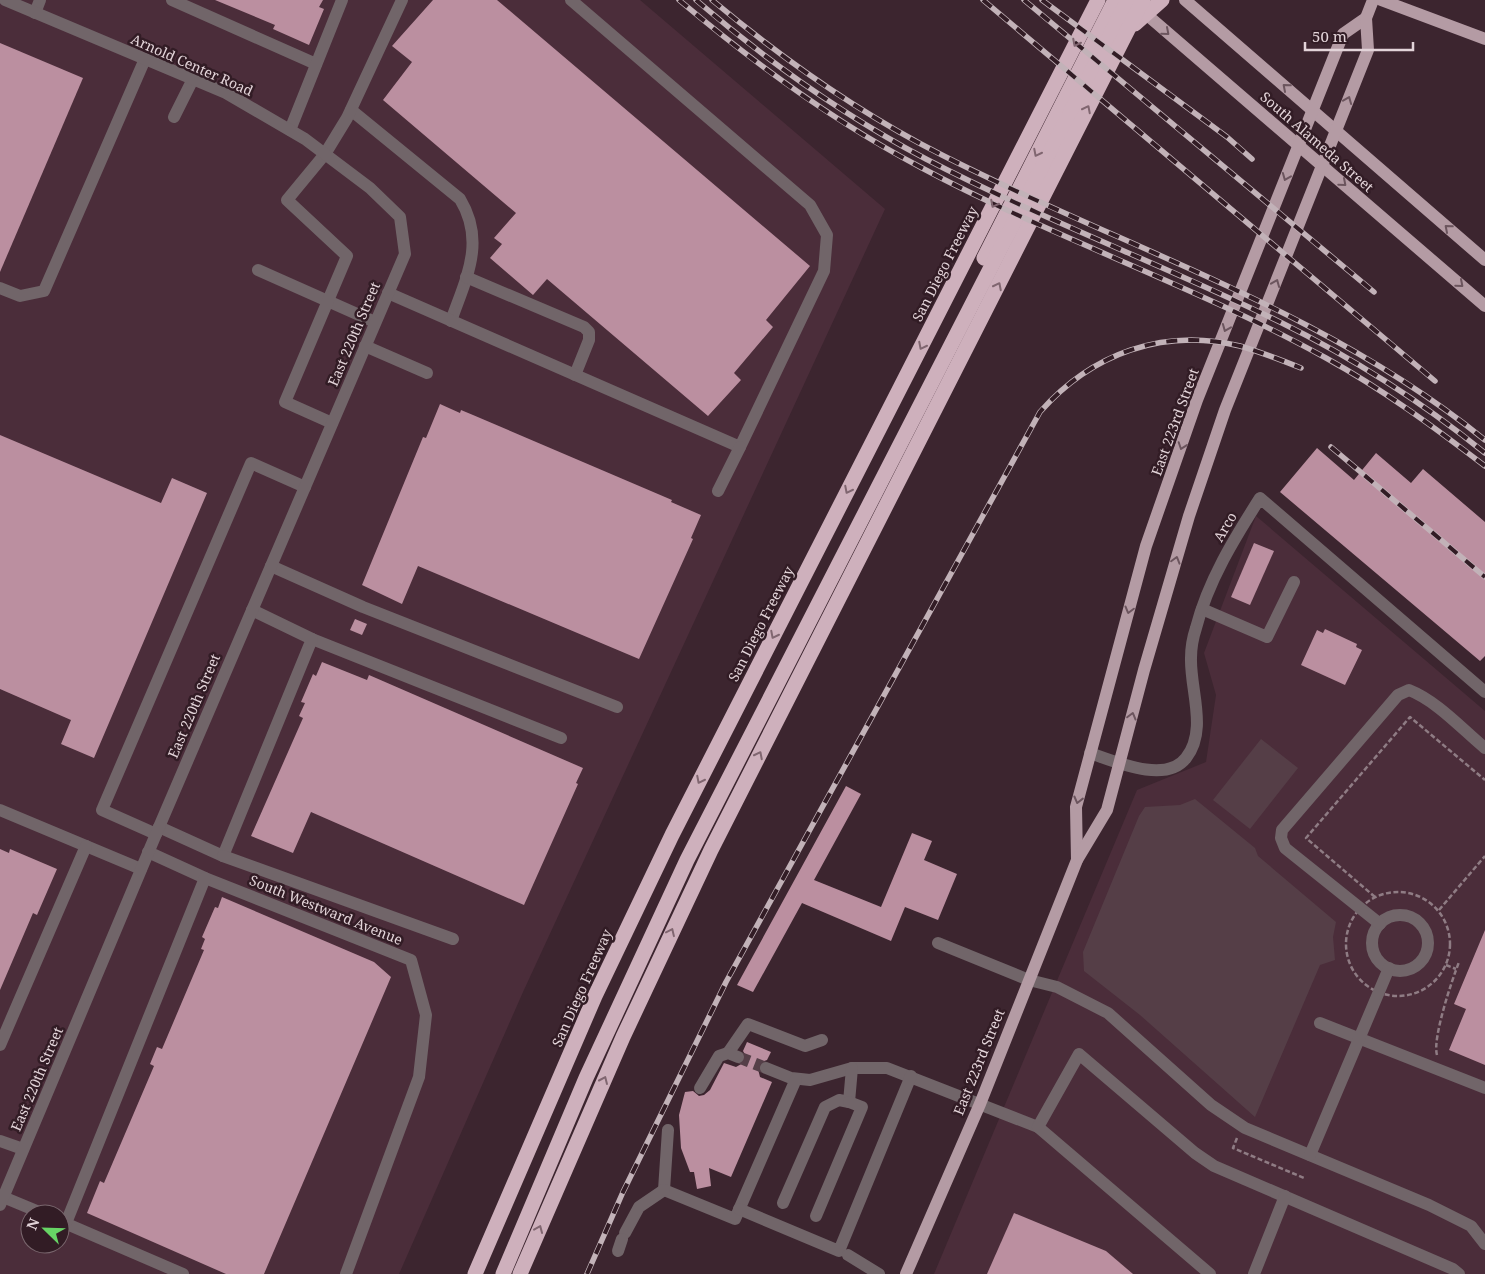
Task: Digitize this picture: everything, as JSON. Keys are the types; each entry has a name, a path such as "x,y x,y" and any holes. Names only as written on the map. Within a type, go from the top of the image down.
{"highway":[{"name":"San Diego Freeway","path":"475,1274 565,1065 636,909 1098,0"},
{"path":"503,1274 586,1078 687,860 960,316 1115,0"},
{"path":"492,1274 595,1036 671,873 960,316 1128,0"},
{"path":"520,1274 631,1020 699,876 1143,0"},
{"path":"1127,32 1162,0"}],"main road":[{"name":"South Alameda Street","path":"1128,0 1485,306"},
{"name":"South Alameda Street","path":"1185,0 1485,260"},
{"name":"East 223rd Street","path":"906,1274 980,1104 1078,860 1107,810 1144,670 1189,516 1226,410 1368,50 1366,18 1373,0"},
{"path":"1381,0 1485,40"},
{"name":"East 223rd Street","path":"1078,860 1076,807 1146,546 1198,400 1343,34 1366,18"}],"street":[{"name":"Arnold Center Road","path":"5,0 226,93 290,130 325,154 370,188 400,217"},
{"path":"35,13 40,0"},
{"path":"172,0 316,64"},
{"path":"290,130 342,0"},
{"path":"332,423 285,402 347,256 287,200 325,154 351,110 402,0"},
{"path":"571,0 810,205 827,235 824,270 718,491"},
{"path":"0,288 20,296 44,291 145,59"},
{"path":"174,117 193,79"},
{"path":"351,110 460,199 469,215 472,243 471,264 450,321"},
{"name":"East 220th Street","path":"2,1201 157,830 405,254 400,217"},
{"path":"258,270 375,322"},
{"path":"466,277 584,327 589,332 589,340 576,375"},
{"path":"388,293 740,447"},
{"path":"365,346 427,373"},
{"path":"305,487 251,463 102,810 453,940"},
{"name":"Arco","path":"1090,753 1119,763 1153,770 1170,771 1183,763 1193,749 1197,729 1191,658 1196,628 1210,588 1235,537 1260,498 1485,692"},
{"path":"271,566 363,607 617,707"},
{"path":"1202,609 1267,637 1294,582"},
{"path":"252,610 312,639 562,738"},
{"path":"223,856 312,639"},
{"path":"1380,924 1285,848 1281,838 1282,830 1398,695 1409,690 1433,704 1485,748"},
{"path":"0,810 141,869"},
{"path":"0,1045 86,846"},
{"name":"South Westward Avenue","path":"148,852 205,878 411,960 426,1015 419,1077 346,1274"},
{"path":"70,1205 205,878"},
{"path":"1403,914 1417,919 1426,931 1429,946 1424,959 1412,969 1397,971 1389,968 1384,966 1374,954 1372,940 1380,924 1389,916 1403,914"},
{"path":"938,943 1029,980 1057,988 1108,1013 1211,1105 1242,1126 1429,1205 1471,1226 1485,1244"},
{"path":"1310,1155 1389,968"},
{"path":"1320,1023 1485,1088"},
{"path":"700,1088 719,1056 733,1055 748,1024 805,1046 822,1040"},
{"path":"1038,1128 1079,1054 1214,1166 1453,1269 1459,1274"},
{"path":"766,1068 796,1078 810,1080 852,1068 887,1068 1038,1128 1210,1274"},
{"path":"849,1102 852,1068"},
{"path":"843,1253 911,1076"},
{"path":"664,1190 735,1219 796,1078"},
{"path":"783,1203 825,1107 839,1100 862,1107 816,1216"},
{"path":"664,1190 668,1130"},
{"path":"0,1141 23,1149"},
{"path":"622,1241 639,1207 664,1190"},
{"path":"1254,1274 1285,1196"},
{"path":"2,1201 20,1207"},
{"path":"739,1209 843,1253 879,1274"},
{"path":"70,1225 183,1274"}],"path":[{"path":"1374,897 1306,838 1410,717 1485,780"},
{"path":"1439,910 1485,856"},
{"path":"1401,891 1423,897 1439,910 1446,923 1450,940 1450,956 1442,974 1431,984 1412,994 1389,996 1366,987 1352,970 1346,949 1348,925 1351,917 1360,907 1374,897 1401,891"},
{"path":"1444,1058 1436,1054 1440,1023 1459,962"},
{"path":"1446,965 1456,969"},
{"path":"1242,1126 1232,1148 1304,1178"}],"shaded area":[{"path":"0,0 640,0 885,209 523,992 399,1274 0,1274"},
{"path":"1256,516 1485,711 1485,1274 934,1274 1137,790 1206,762 1216,695 1204,653"},
{"path":"1261,739 1298,768 1250,829 1213,800"},
{"path":"1195,799 1255,848 1258,856 1336,922 1333,937 1335,960 1320,965 1255,1117 1140,1015 1084,971 1083,952 1139,816 1145,807 1180,805"}],"building":[{"path":"215,0 323,0 319,7 324,9 309,45 273,29 275,25"},
{"path":"433,0 497,0 810,266 766,320 773,327 734,373 741,380 708,416 547,279 533,295 490,258 502,244 494,238 516,213 383,100 412,62 392,46"},
{"path":"0,43 83,78 0,272"},
{"path":"440,404 460,413 461,410 473,415 672,500 671,502 701,515 691,538 693,539 639,659 418,566 402,604 362,585 423,437 426,438"},
{"path":"0,435 161,503 172,478 207,493 94,758 61,744 71,720 0,689"},
{"path":"1317,448 1354,480 1376,453 1411,483 1423,469 1485,522 1485,656 1480,661 1280,492"},
{"path":"1254,543 1274,551 1250,605 1231,597"},
{"path":"355,619 367,624 362,635 350,630"},
{"path":"1325,629 1357,644 1356,647 1362,650 1345,685 1301,665 1317,630 1323,633"},
{"path":"322,662 367,680 369,675 583,768 576,783 578,784 524,905 311,812 293,853 251,836 303,718 299,716 305,703 301,702 313,674 316,676"},
{"path":"846,786 861,794 814,880 881,907 912,833 932,841 924,860 957,874 938,920 905,907 891,941 802,903 753,992 737,985"},
{"path":"0,849 9,853 10,849 57,869 37,915 33,913 0,990"},
{"path":"222,897 374,962 391,977 264,1274 226,1274 87,1213 100,1181 104,1183 154,1066 150,1064 157,1047 162,1049 204,950 201,949 205,939 202,937 215,907 218,908"},
{"path":"1485,930 1485,1065 1449,1050 1466,1009 1454,1004"},
{"path":"747,1042 771,1052 767,1060 761,1062 758,1069 760,1077 772,1082 731,1177 709,1168 711,1186 697,1189 694,1172 690,1172 681,1148 679,1115 685,1092 693,1091 699,1096 704,1095 710,1090 724,1063 736,1067 743,1063 746,1056 743,1051"},
{"path":"1014,1213 1106,1251 1133,1274 987,1274"}],"tunnel":[{"path":"738,1057 766,1068"}],"railway":[{"path":"679,0 796,91 826,112 889,150 1022,217 1277,332 1367,382 1447,437 1485,466"},
{"path":"696,0 806,86 895,142 969,181 1236,301 1334,350 1437,416 1485,453"},
{"path":"712,0 767,44 881,122 1011,189 1221,283 1290,317 1357,353 1422,394 1485,440"},
{"path":"983,0 1435,381"},
{"path":"1024,0 1374,292"},
{"path":"1042,0 1227,137 1252,159"},
{"path":"587,1274 623,1192 726,982 1040,412 1060,392 1082,375 1105,361 1130,350 1156,343 1183,340 1211,341 1248,348 1301,368"},
{"path":"1331,447 1485,577"}]}
